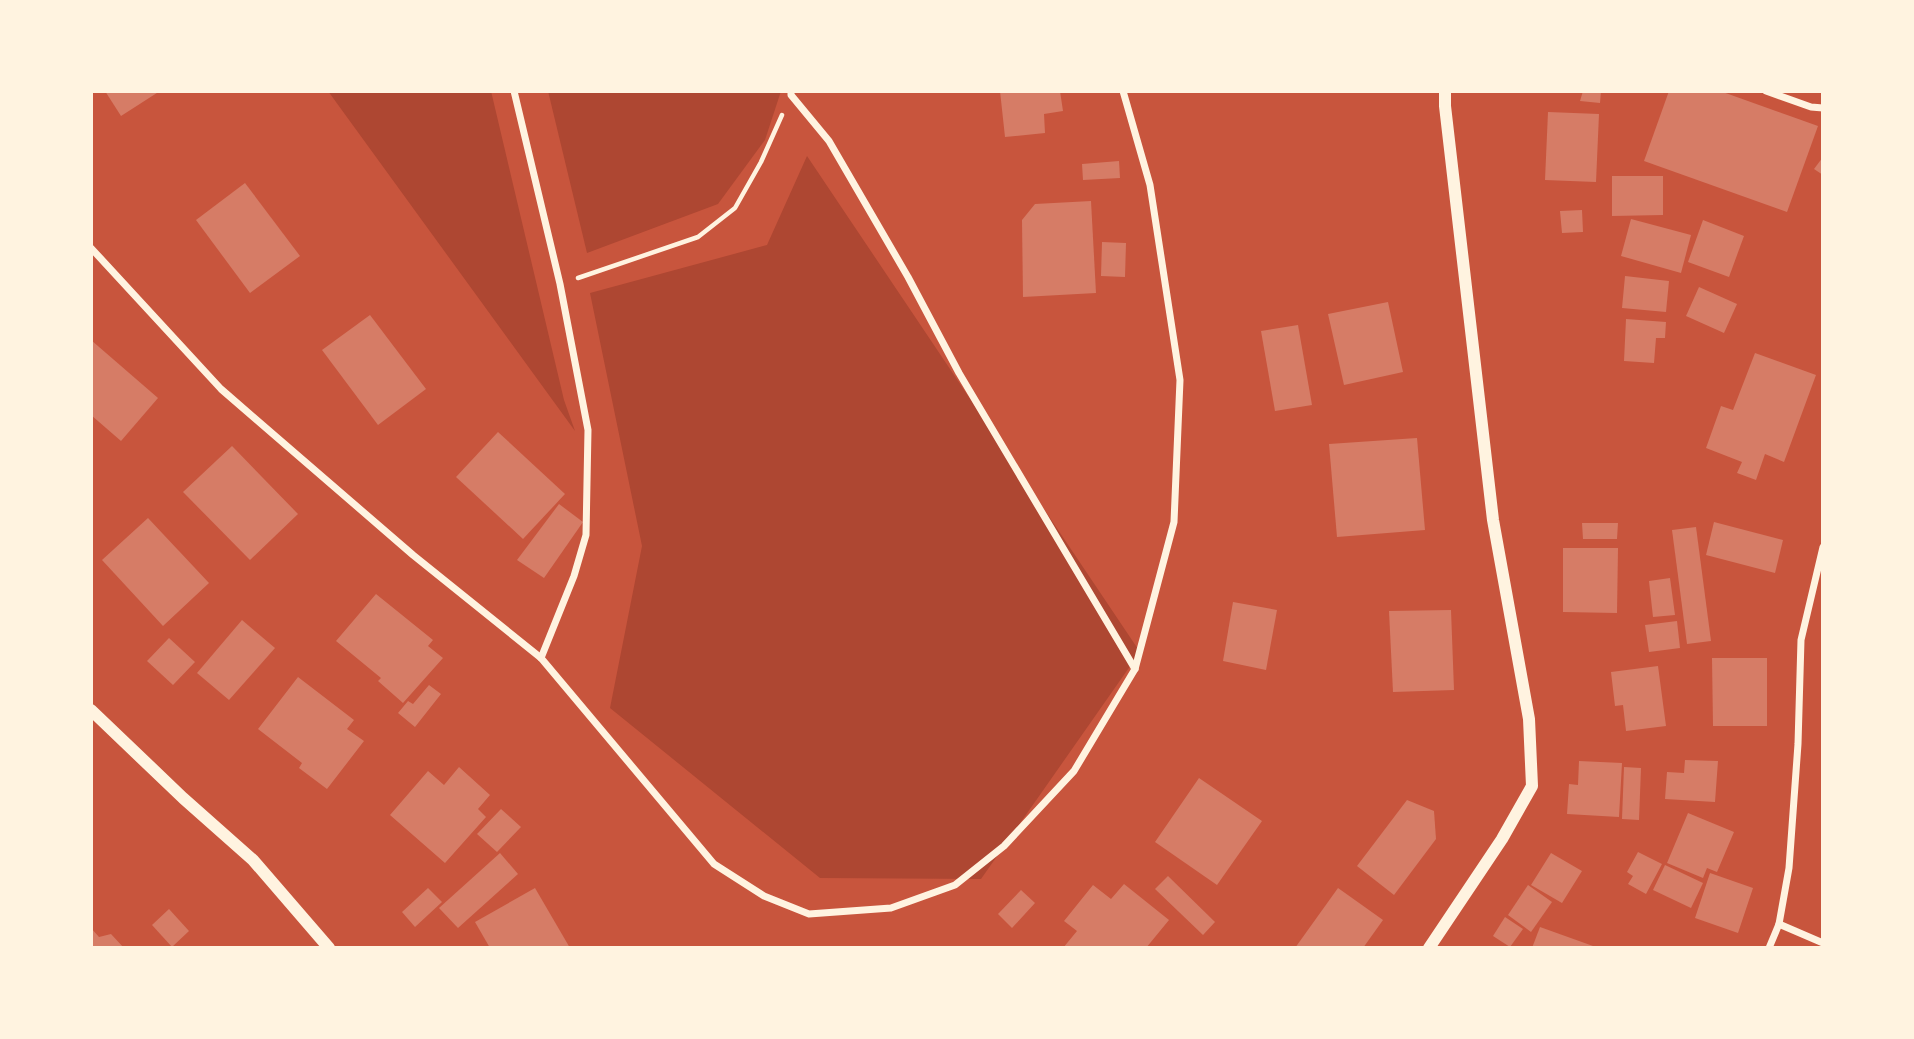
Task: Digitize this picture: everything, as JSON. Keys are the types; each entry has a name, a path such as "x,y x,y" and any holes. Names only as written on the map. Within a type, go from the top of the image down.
{"street":[{"path":"514,91 560,284 588,430 586,535 574,576 541,658"},
{"path":"91,248 221,389 413,555 541,658 714,864 764,896 809,914 891,908 955,886 1004,846 1074,771 1135,669 1174,522 1180,380 1150,185 1124,91"},
{"path":"1429,948 1502,839 1532,786 1529,719 1493,520 1445,91"},
{"path":"1766,91 1811,107 1823,108"},
{"path":"791,93 829,141 908,277 959,373 1135,669"},
{"path":"1769,948 1779,924 1789,868 1798,744 1801,640 1823,547"},
{"path":"91,710 253,860 329,948"},
{"path":"1779,924 1823,943"}],"path":[{"path":"560,284 698,237 736,208 761,162 791,93"}],"shaded area":[{"path":"328,91 491,91 564,400 575,431"},
{"path":"548,91 781,91 765,140 718,204 587,253"},
{"path":"807,156 1140,652 981,879 820,878 610,708 642,546 590,293 767,245"}],"building":[{"path":"105,91 160,91 121,116"},
{"path":"1000,91 1060,91 1063,111 1044,114 1045,133 1005,137"},
{"path":"1583,91 1601,91 1600,103 1580,101"},
{"path":"1669,91 1720,91 1818,126 1787,212 1644,161"},
{"path":"1548,112 1599,114 1596,182 1545,180"},
{"path":"1823,157 1823,175 1814,169"},
{"path":"1119,161 1120,178 1083,180 1082,164"},
{"path":"1612,176 1663,176 1663,215 1612,216"},
{"path":"245,183 300,256 250,293 196,220"},
{"path":"1091,201 1096,293 1023,297 1022,220 1035,204"},
{"path":"1582,210 1583,232 1562,233 1560,211"},
{"path":"1631,219 1691,235 1681,273 1621,256"},
{"path":"1703,220 1744,236 1729,277 1688,262"},
{"path":"1102,242 1126,243 1125,277 1101,276"},
{"path":"1625,276 1669,281 1666,312 1622,308"},
{"path":"1699,287 1737,304 1724,333 1686,316"},
{"path":"1388,302 1403,372 1344,385 1328,314"},
{"path":"370,315 426,389 378,425 322,350"},
{"path":"1626,319 1666,322 1665,338 1656,338 1654,363 1624,361"},
{"path":"1298,325 1312,405 1275,411 1261,331"},
{"path":"91,340 158,398 121,441 91,415"},
{"path":"1755,353 1816,375 1784,462 1765,454 1756,480 1737,473 1742,462 1706,448 1721,406 1733,410"},
{"path":"498,432 565,494 523,539 456,477"},
{"path":"1417,438 1425,530 1337,537 1329,444"},
{"path":"232,446 298,514 250,560 183,492"},
{"path":"559,504 583,522 544,578 517,560"},
{"path":"148,518 209,583 163,626 102,560"},
{"path":"1714,522 1783,540 1775,573 1706,555"},
{"path":"1582,523 1618,523 1617,539 1583,539"},
{"path":"1696,527 1711,641 1687,644 1672,530"},
{"path":"1563,548 1618,548 1617,613 1563,612"},
{"path":"1670,578 1675,615 1653,617 1649,581"},
{"path":"376,594 433,640 428,646 443,658 403,703 378,681 381,678 336,641"},
{"path":"1233,602 1277,610 1266,670 1223,661"},
{"path":"1451,610 1454,690 1393,692 1389,611"},
{"path":"242,620 275,648 229,700 197,673"},
{"path":"1677,621 1680,648 1649,652 1645,625"},
{"path":"169,638 195,662 173,685 147,661"},
{"path":"1712,658 1767,658 1767,726 1713,726"},
{"path":"1658,666 1666,726 1626,731 1623,705 1615,706 1611,672"},
{"path":"298,677 354,720 347,729 364,741 327,789 299,768 302,763 258,729"},
{"path":"429,685 441,694 415,727 398,713 408,701 413,704"},
{"path":"1685,760 1718,761 1715,802 1665,799 1667,772 1684,773"},
{"path":"1579,761 1622,763 1619,817 1567,814 1569,784 1578,785"},
{"path":"459,767 490,795 478,809 486,817 445,863 390,815 428,771 444,785"},
{"path":"1624,767 1641,768 1639,820 1622,819"},
{"path":"1199,778 1262,821 1217,885 1155,842"},
{"path":"1407,800 1434,811 1436,839 1394,895 1357,866"},
{"path":"501,809 521,827 497,852 477,834"},
{"path":"1688,813 1734,832 1717,872 1707,868 1703,878 1667,863"},
{"path":"1638,852 1662,864 1646,894 1628,884 1633,876 1627,872"},
{"path":"500,853 518,874 458,928 439,908"},
{"path":"1551,853 1582,871 1562,903 1531,885"},
{"path":"1665,865 1703,883 1691,908 1653,890"},
{"path":"1710,873 1753,888 1738,933 1695,918"},
{"path":"1168,876 1215,922 1203,935 1155,889"},
{"path":"1124,884 1169,920 1146,948 1063,948 1077,931 1064,921 1093,885 1111,899"},
{"path":"1528,885 1552,902 1531,932 1508,915"},
{"path":"428,888 442,902 415,927 402,912"},
{"path":"535,888 570,948 490,948 475,922"},
{"path":"1338,888 1383,920 1363,948 1295,948"},
{"path":"1021,890 1035,903 1012,928 998,914"},
{"path":"169,909 189,931 172,947 152,925"},
{"path":"1505,917 1523,929 1510,947 1493,936"},
{"path":"1540,927 1593,946 1532,948"},
{"path":"91,928 99,937 111,934 124,948 91,948"}]}
